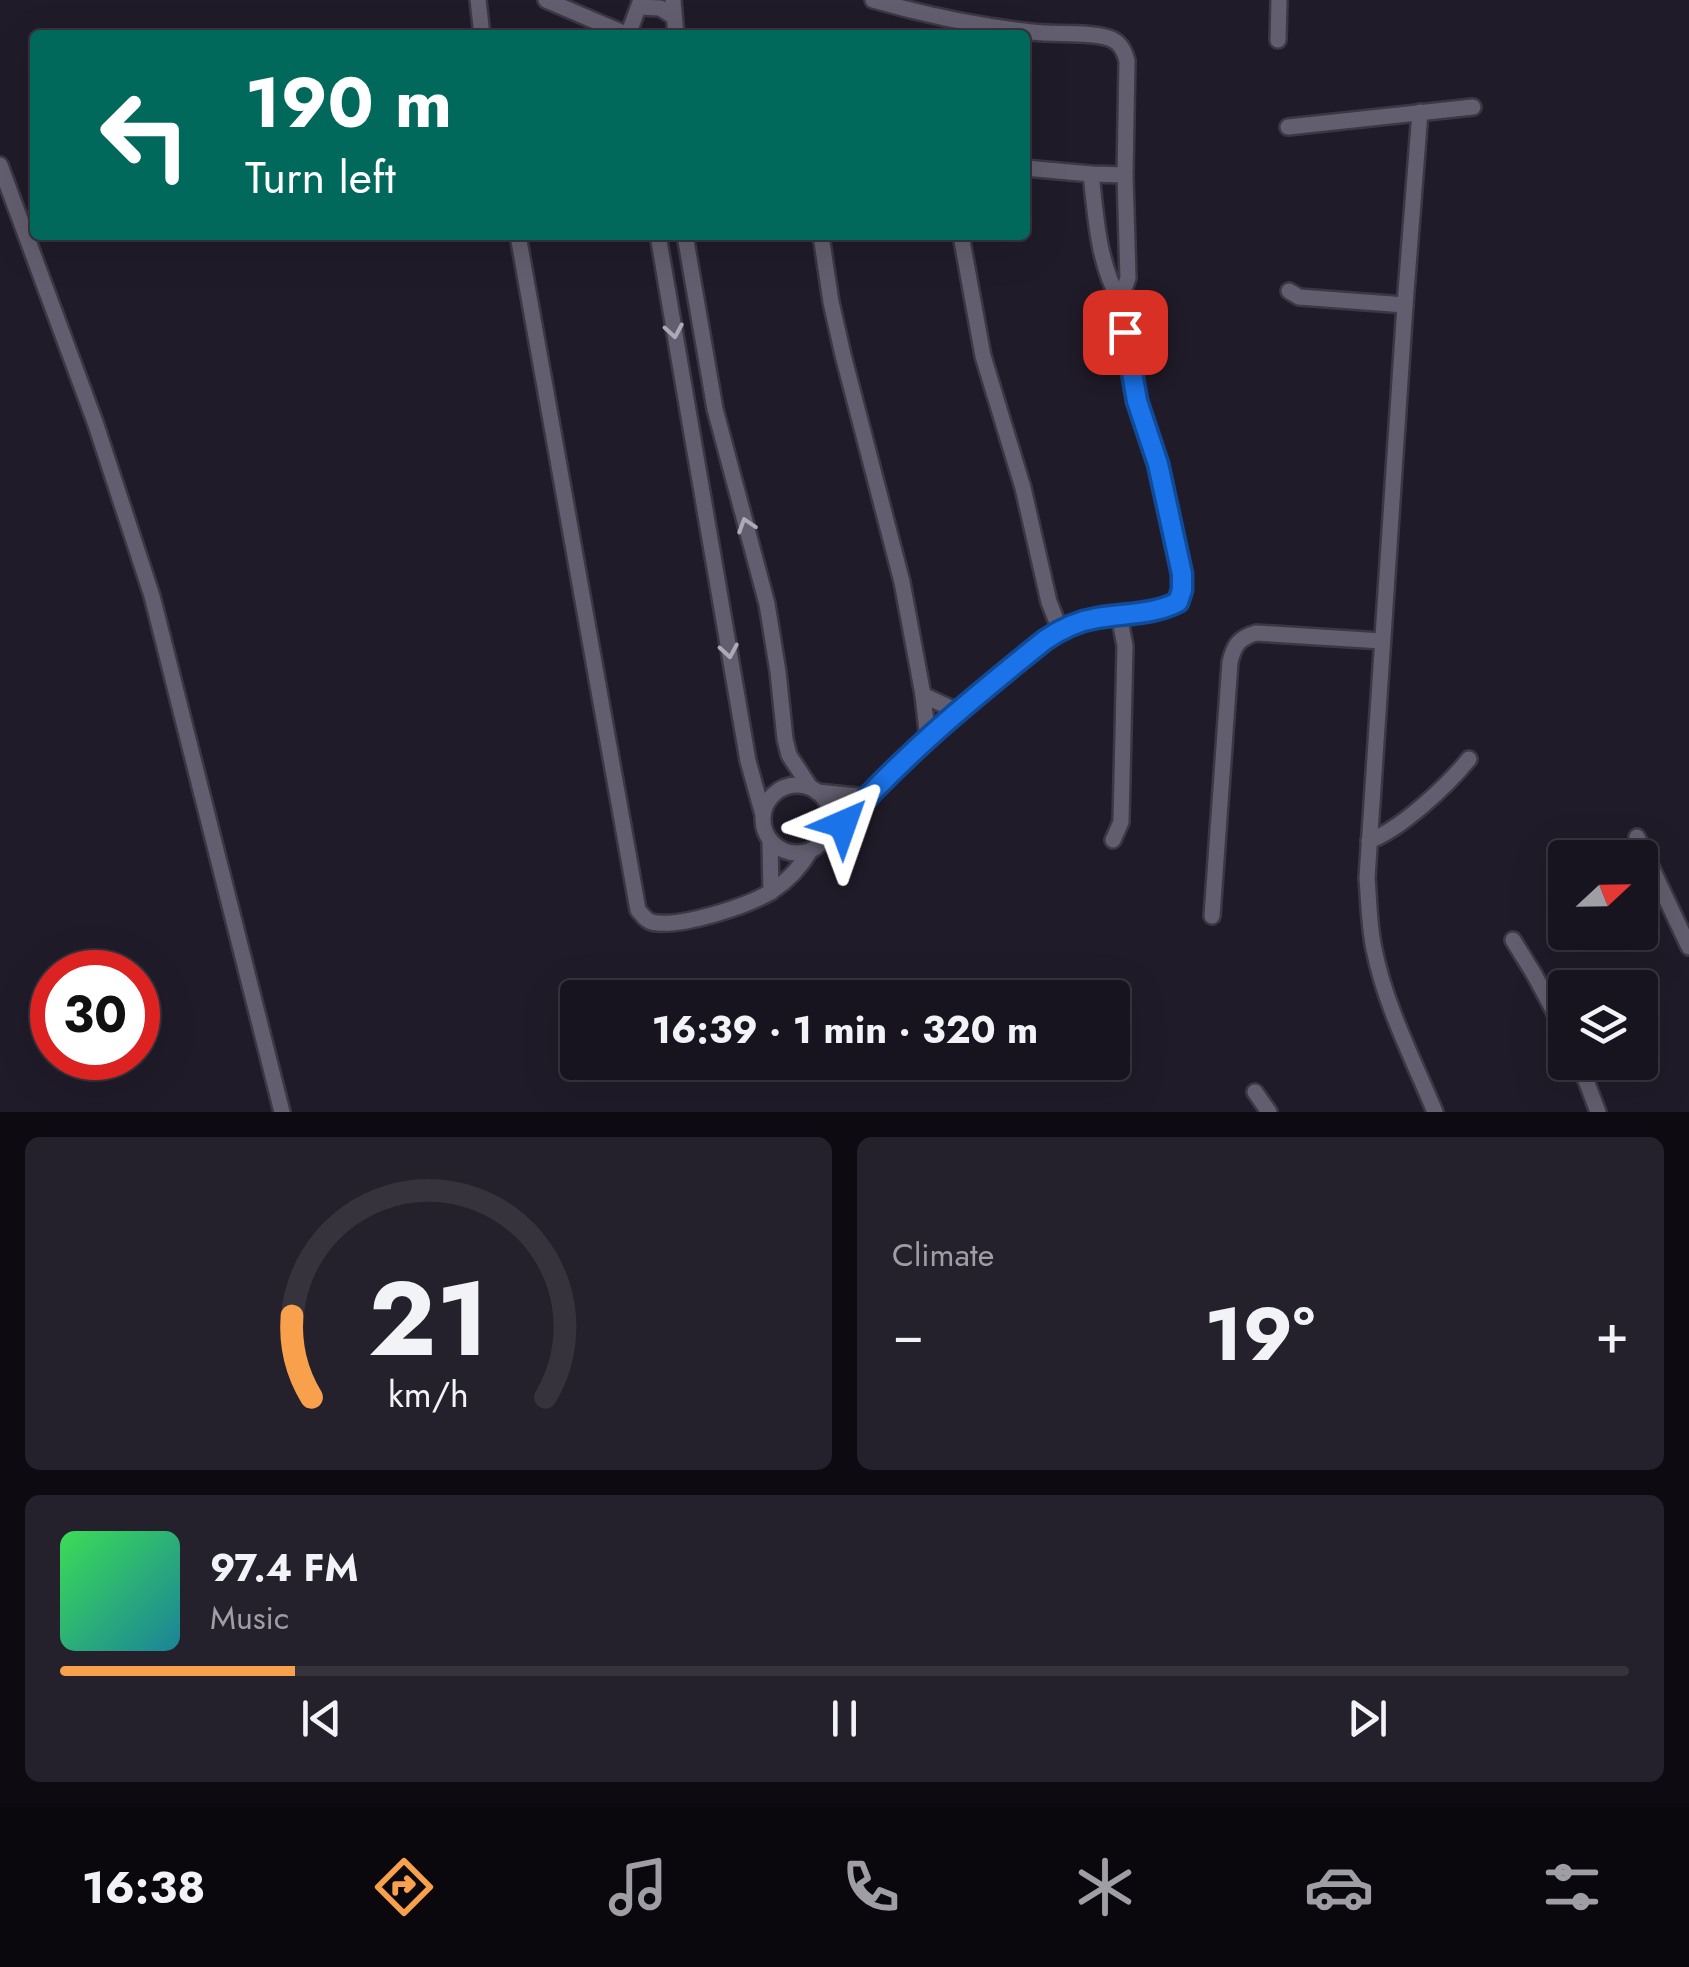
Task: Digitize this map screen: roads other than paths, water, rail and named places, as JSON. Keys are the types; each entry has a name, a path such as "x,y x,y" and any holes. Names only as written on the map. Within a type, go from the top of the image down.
{"street":[{"path":"478,0 481,30"},
{"path":"546,0 616,30"},
{"path":"873,0 962,22 1016,30"},
{"path":"1278,40 1279,0"},
{"path":"630,30 640,4 673,8"},
{"path":"1030,32 1103,37 1120,44 1127,60 1128,278 1120,301"},
{"path":"1288,128 1474,106"},
{"path":"1420,112 1366,878 1373,948 1387,996 1435,1112"},
{"path":"0,165 95,422 152,596 282,1112"},
{"path":"1030,168 1125,175"},
{"path":"829,832 843,824 957,711 1060,630 1094,618 1167,608 1178,602 1182,574 1166,498 1137,401 1120,301 1102,258 1090,174"},
{"path":"519,240 638,910 656,924 711,915 750,902 771,892 800,869 810,851"},
{"path":"659,240 762,824 770,840 784,851 802,854 818,847 829,832 829,806 789,754 767,604 714,409 686,240"},
{"path":"822,240 839,337 893,539 924,695 928,740"},
{"path":"962,240 983,356 1023,488 1049,602 1060,630"},
{"path":"1289,291 1299,297 1404,305"},
{"path":"1112,840 1121,822 1125,646 1119,615"},
{"path":"1212,916 1234,648 1242,637 1256,633 1382,640"},
{"path":"924,695 957,711"},
{"path":"1369,841 1387,834 1456,776 1469,759"},
{"path":"762,814 776,792 792,785 866,797"},
{"path":"1636,836 1689,946"},
{"path":"770,840 771,892"},
{"path":"1513,940 1548,1000"},
{"path":"1586,1080 1598,1112"},
{"path":"1255,1092 1269,1112"}]}
